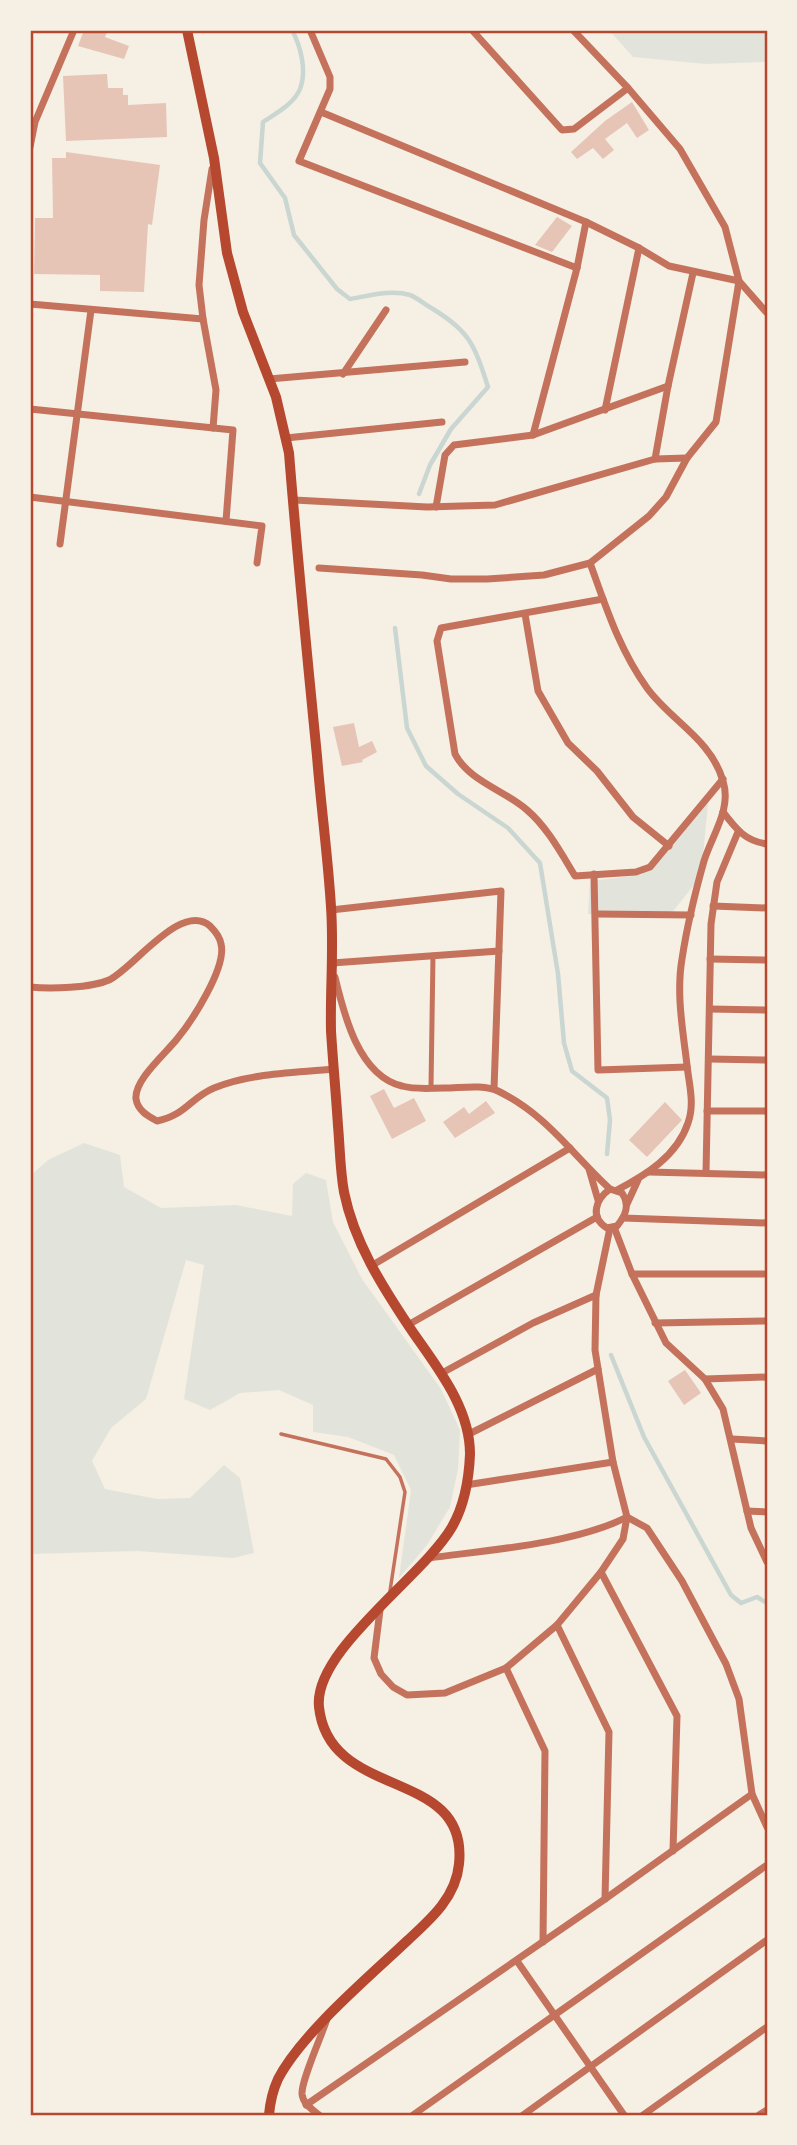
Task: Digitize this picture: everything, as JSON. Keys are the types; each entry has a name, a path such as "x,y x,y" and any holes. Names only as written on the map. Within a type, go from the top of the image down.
{"main road":[{"path":"187,30 214,158 227,253 243,312 269,379 286,438 331,909 331,1028 343,1189 355,1229 371,1266 442,1373 469,1434 470,1460 466,1485 460,1510 452,1527 419,1569 346,1643 324,1678 319,1693 323,1724 328,1738 347,1760 361,1770 432,1801 444,1813 458,1840 459,1871 444,1903 431,1919 327,2019 296,2054 277,2081 269,2115"}],"street":[{"path":"30,147 35,122 74,30"},
{"path":"310,30 330,77 330,89 299,161 577,268"},
{"path":"472,30 562,130 574,129 628,88"},
{"path":"319,569 487,579 544,575 590,563 649,516 666,497 687,458 716,422 739,281 725,227 680,149 628,88 573,30"},
{"path":"321,112 586,222 669,266 739,281 767,313"},
{"path":"213,428 216,390 203,318 200,253 214,158"},
{"path":"533,435 577,268 586,222"},
{"path":"605,410 639,248"},
{"path":"655,459 693,273"},
{"path":"30,304 203,318"},
{"path":"60,544 91,310"},
{"path":"343,374 386,310"},
{"path":"269,379 465,362"},
{"path":"431,507 445,454 454,445 533,435 668,386"},
{"path":"30,409 233,430 226,521"},
{"path":"286,438 442,422"},
{"path":"294,500 431,507 495,505 655,459 687,458"},
{"path":"30,496 262,526 257,563"},
{"path":"590,563 621,645 636,671 663,707 703,743 723,779 727,795 705,859 681,961 687,1067 692,1104 688,1124 672,1152 649,1172 598,1200"},
{"path":"603,599 441,628 437,641 455,754 459,763 529,812 542,826 575,876 636,872 650,867 723,779"},
{"path":"525,614 538,691 568,743 597,771 633,817 670,846"},
{"path":"723,812 738,832 755,842 767,844"},
{"path":"706,1173 713,905 721,872 738,832"},
{"path":"594,874 597,914 598,1070 687,1067"},
{"path":"331,909 501,891 494,1089"},
{"path":"713,905 767,908"},
{"path":"597,914 691,915"},
{"path":"30,988 54,989 107,981 168,931 186,921 197,920 207,923 221,940 221,960 212,983 180,1036 139,1085 136,1101 140,1109 158,1121 165,1120 173,1118 209,1090 225,1084 334,1069"},
{"path":"499,951 332,963 351,1028 370,1066 383,1077 399,1086 494,1089 527,1107 550,1125 588,1168 624,1196 626,1204"},
{"path":"431,1088 433,956"},
{"path":"710,959 767,960"},
{"path":"710,1009 767,1010"},
{"path":"709,1059 767,1060"},
{"path":"707,1111 767,1111"},
{"path":"371,1266 570,1148"},
{"path":"588,1168 598,1200 597,1217 604,1226 612,1227"},
{"path":"649,1172 767,1175"},
{"path":"623,1219 626,1204 639,1179"},
{"path":"408,1325 597,1217"},
{"path":"380,1610 374,1658 381,1674 393,1687 407,1695 445,1693 506,1668 558,1625 601,1572 623,1539 627,1517 613,1462 595,1349 597,1295 612,1227 623,1219 767,1223"},
{"path":"612,1227 666,1343 705,1378 723,1409 751,1528 767,1562"},
{"path":"632,1274 767,1274"},
{"path":"442,1373 533,1323 597,1295"},
{"path":"655,1324 767,1321"},
{"path":"469,1434 598,1369"},
{"path":"705,1378 767,1377"},
{"path":"732,1439 767,1441"},
{"path":"466,1485 613,1462"},
{"path":"747,1511 767,1512"},
{"path":"428,1558 580,1534 627,1517"},
{"path":"627,1517 647,1528 675,1570 726,1664 739,1699 752,1794 767,1827"},
{"path":"601,1572 677,1716 673,1851"},
{"path":"558,1625 608,1732 606,1899"},
{"path":"506,1668 545,1751 543,1942"},
{"path":"306,2105 606,1899 752,1794"},
{"path":"413,2115 767,1865"},
{"path":"523,2115 767,1940"},
{"path":"517,1961 624,2115"},
{"path":"319,2115 306,2105 302,2093 327,2019"},
{"path":"643,2115 767,2027"},
{"path":"760,2115 767,2110"}],"lane":[{"path":"281,1434 386,1459 400,1477 405,1492 388,1600"}],"shaded area":[{"path":"609,30 767,30 767,62 706,64 633,57"},
{"path":"707,794 701,876 670,915 588,914 590,881 641,875"},
{"path":"84,1143 120,1155 124,1187 161,1208 236,1205 292,1216 293,1184 306,1173 326,1180 333,1222 362,1279 441,1389 460,1430 458,1469 450,1507 427,1545 399,1578 411,1490 394,1455 348,1437 313,1432 313,1405 279,1390 240,1393 210,1410 184,1399 204,1265 186,1260 146,1399 111,1428 92,1461 105,1489 157,1499 190,1498 224,1465 240,1478 254,1553 233,1558 138,1551 30,1554 30,1176 48,1160"}],"building":[{"path":"84,30 108,30 105,37 129,46 124,59 78,46"},
{"path":"107,74 108,88 123,88 123,95 128,95 128,105 166,103 167,137 66,141 63,76"},
{"path":"632,102 649,130 637,138 627,123 605,139 614,150 603,159 593,148 577,159 571,152 605,121"},
{"path":"66,152 160,165 152,225 148,224 144,292 100,291 100,275 34,274 35,218 53,218 52,158 66,158"},
{"path":"557,217 572,226 552,252 535,245"},
{"path":"354,723 359,747 372,741 377,752 362,760 363,762 342,766 333,727"},
{"path":"384,1089 394,1108 414,1098 426,1121 392,1139 370,1096"},
{"path":"486,1101 495,1113 455,1138 443,1122 464,1107 469,1114"},
{"path":"665,1102 682,1120 647,1157 629,1140"},
{"path":"685,1370 701,1393 684,1405 668,1381"}],"waterway":[{"path":"292,30 302,59 302,82 293,99 263,122 260,163 285,198 294,235 337,289 350,299 403,293 453,323 474,348 488,387 451,429 430,465 419,494"},
{"path":"395,628 407,728 426,766 458,794 508,828 540,863 558,974 564,1043 572,1071 607,1098 610,1120 607,1154"},
{"path":"611,1355 644,1437 731,1595 741,1603 757,1597 767,1603"}]}
